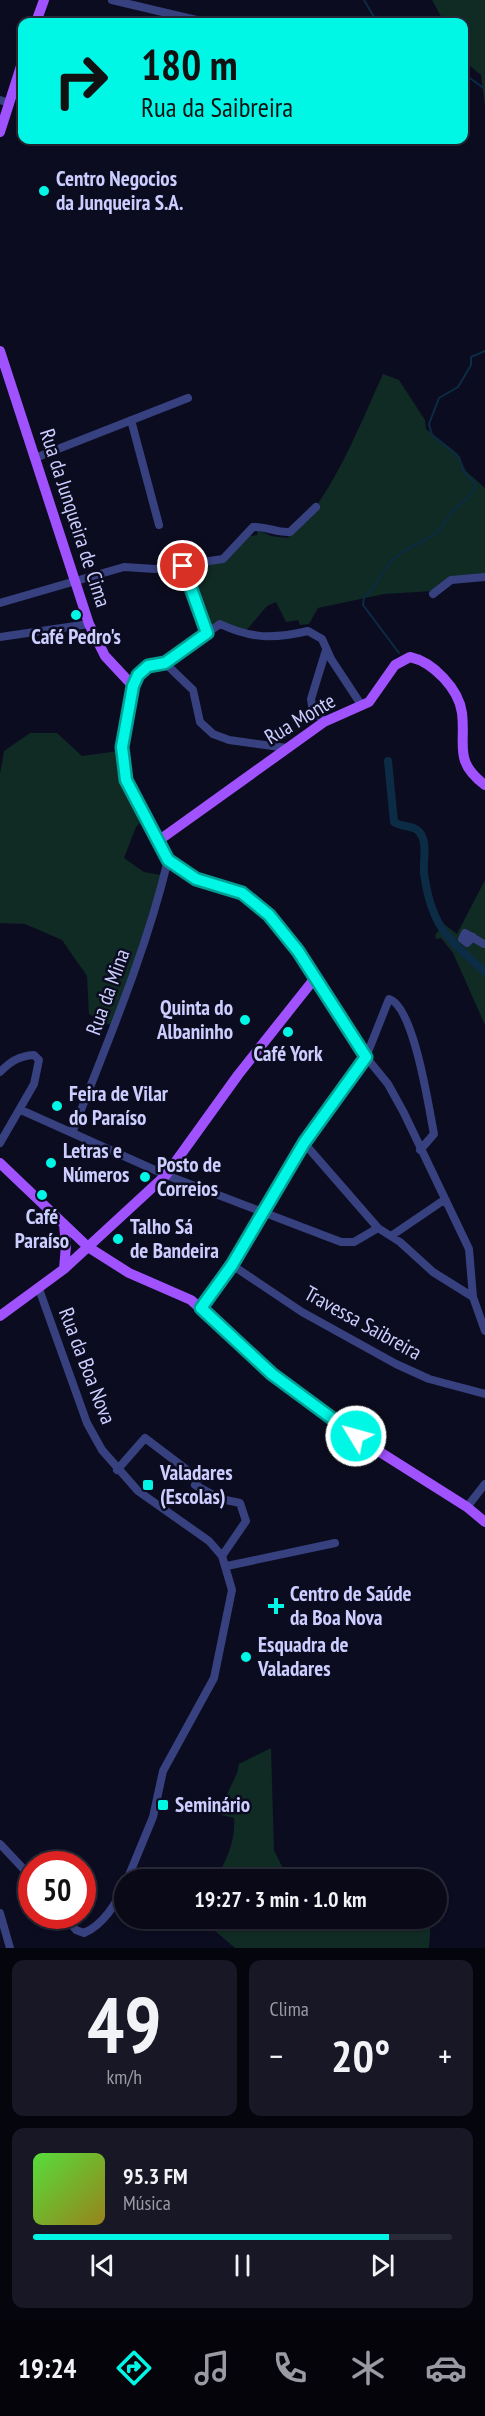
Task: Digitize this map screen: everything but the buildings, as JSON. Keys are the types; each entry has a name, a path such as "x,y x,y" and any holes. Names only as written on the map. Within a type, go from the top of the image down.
{"main road":[{"path":"37,18 44,0"},
{"path":"0,131 5,102 18,86"},
{"name":"Rua da Junqueira de Cima","path":"0,351 89,624 105,656 133,686"},
{"name":"Rua Monte","path":"158,841 324,722 362,706 374,697 401,659 410,657 424,662 441,676 460,703 463,759 485,785"},
{"path":"0,1316 64,1269 166,1175 238,1075 315,978 298,951 269,915 249,897 190,876 168,860 131,794 123,769 122,747 133,686"},
{"path":"0,1163 88,1247 119,1267 181,1294 201,1308 272,1374 372,1447 467,1507 485,1522"},
{"path":"64,1224 66,1246 64,1269"}],"street":[{"path":"112,0 188,18"},
{"path":"35,458 188,398"},
{"path":"131,420 159,525"},
{"path":"0,603 124,567 155,569 223,559 254,526 261,526 275,533 290,532 316,507"},
{"path":"183,566 207,633"},
{"path":"433,594 451,580 485,577"},
{"path":"0,638 89,624"},
{"path":"133,686 144,669 165,663 220,624 243,635 286,637 308,631 322,639 326,650 362,706"},
{"path":"324,722 312,706 311,699 326,650"},
{"path":"165,663 193,690 200,722 213,734 229,740 287,748"},
{"name":"Rua da Mina","path":"72,1134 106,1051 148,937 168,860"},
{"path":"473,937 485,944"},
{"path":"315,978 366,1057 388,1083 469,1249 473,1297 485,1331"},
{"path":"201,1308 232,1265 304,1143 366,1057 389,999 397,1003 410,1029 434,1134 420,1150"},
{"path":"0,1072 11,1061 22,1056 34,1055 39,1060 34,1084 0,1143"},
{"path":"21,1110 166,1175 342,1242 354,1242 378,1228"},
{"path":"304,1143 378,1228 391,1236 433,1272 473,1297"},
{"path":"391,1236 444,1200"},
{"name":"Travessa Saibreira","path":"232,1265 302,1312 396,1364 429,1379 485,1394"},
{"name":"Rua da Boa Nova","path":"39,1289 87,1423 102,1450 117,1470 138,1491 209,1541 222,1556 232,1590 214,1678 163,1771 153,1817 132,1869"},
{"path":"117,1470 145,1438 199,1479 195,1485 221,1498 240,1503 246,1521 222,1556"},
{"path":"467,1507 485,1484"},
{"path":"226,1566 335,1543"},
{"path":"0,1844 18,1863"},
{"path":"96,1925 114,1906"},
{"path":"0,1912 10,1948"},
{"path":"75,1929 84,1933 92,1929"}],"green space":[{"path":"432,0 485,0 485,106 481,75 468,64 468,18 442,18"},
{"path":"383,374 399,380 425,420 426,429 457,453 466,471 485,488 485,574 466,575 434,591 384,594 318,608 309,624 300,625 298,620 286,622 276,602 267,606 245,632 227,624 209,629 186,568 223,562 249,536 257,535 258,530 271,536 287,538 303,523 317,505 342,462"},
{"path":"30,733 57,733 82,756 119,751 117,770 140,823 136,827 124,858 144,872 161,875 114,1027 89,1014 87,976 62,940 25,924 0,923 0,774 4,751"},
{"path":"485,880 485,1025 453,953 441,938 436,939 435,935 444,924 457,934"},
{"path":"271,1748 274,1850 283,1869 221,1869 230,1850 234,1818 218,1814 239,1764"},
{"path":"430,1929 429,1948 235,1948 214,1930"}],"waterway":[{"path":"364,0 375,18"},
{"path":"468,77 485,89"},
{"path":"399,653 363,605 364,597 372,590 392,561 438,532 455,509 474,490 476,485 464,472 459,457 432,435 429,424 439,398 458,387 471,365 471,357 485,351"},
{"path":"388,761 394,822 413,828 422,836 427,891 436,919 460,950 485,972"}],"place":[{"name":"Centro Negocios da Junqueira S.A.","path":"44,191"},
{"name":"Café Pedro's","path":"76,615"},
{"name":"Quinta do Albaninho","path":"245,1020"},
{"name":"Café York","path":"288,1032"},
{"name":"Feira de Vilar do Paraíso","path":"57,1106"},
{"name":"Letras e Números","path":"51,1163"},
{"name":"Posto de Correios","path":"145,1177"},
{"name":"Café Paraíso","path":"42,1195"},
{"name":"Talho Sá de Bandeira","path":"118,1239"},
{"name":"Valadares (Escolas)","path":"148,1485"},
{"name":"Centro de Saúde da Boa Nova","path":"276,1606"},
{"name":"Esquadra de Valadares","path":"246,1657"},
{"name":"Seminário","path":"163,1805"}],"route":[{"path":"183,566 207,633 165,663 148,666 138,675 127,713 122,747 123,769 131,794 168,860 196,879 242,893 269,915 298,951 366,1057 304,1143 232,1265 201,1308 272,1374 356,1436"}]}
